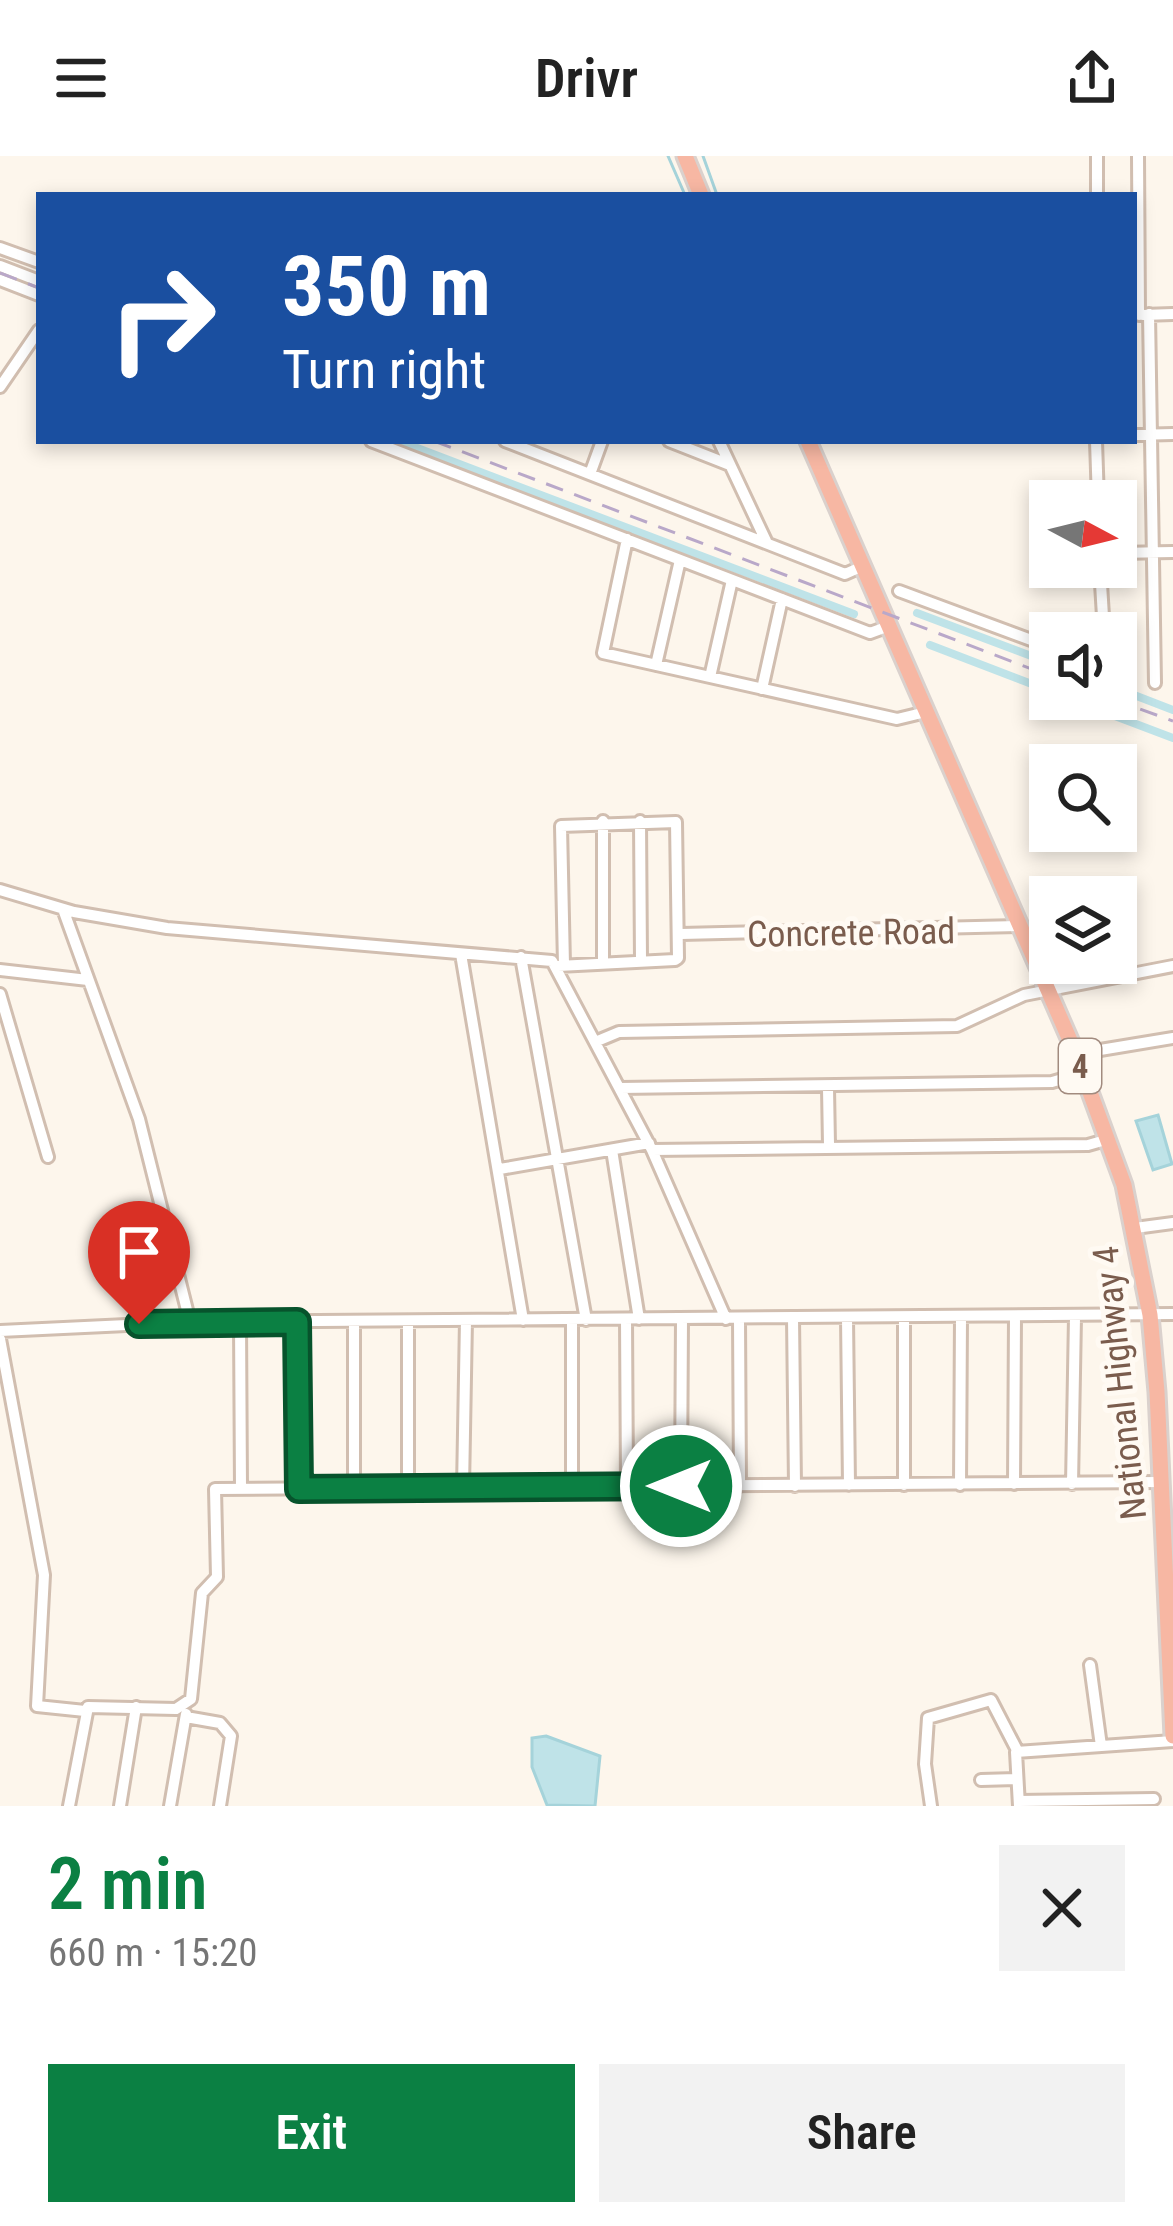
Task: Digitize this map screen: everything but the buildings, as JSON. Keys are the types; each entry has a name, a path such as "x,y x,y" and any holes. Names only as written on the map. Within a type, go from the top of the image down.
{"highway":[{"path":"685,156 700,192"},
{"name":"National Highway 4","path":"809,444 1076,1054 1109,1139 1135,1228 1165,1391 1167,1460 1162,1482 1173,1739"}],"street":[{"path":"1097,156 1097,192"},
{"path":"1138,156 1141,315 1152,435 1155,683"},
{"path":"0,248 36,261"},
{"path":"0,266 36,280"},
{"path":"0,280 36,294"},
{"path":"1141,315 1173,314"},
{"path":"0,387 36,334"},
{"path":"1137,435 1173,434"},
{"path":"379,444 870,633 889,626"},
{"path":"514,444 845,574 863,566"},
{"path":"590,474 601,444"},
{"path":"677,444 730,465"},
{"path":"720,444 766,541"},
{"path":"1096,444 1097,480"},
{"path":"627,539 603,653 897,719 926,712"},
{"path":"1137,553 1173,552"},
{"path":"656,665 680,560"},
{"path":"710,677 732,580"},
{"path":"899,591 1029,639"},
{"path":"762,689 782,599"},
{"path":"603,821 603,963"},
{"path":"0,890 63,909 167,928 521,957 561,965 678,958 676,822 603,821 560,829 561,965 732,1319 740,1486"},
{"path":"640,821 641,961"},
{"path":"63,909 139,1119 190,1322"},
{"name":"Concrete Road","path":"681,934 1021,926"},
{"path":"461,954 523,1320"},
{"path":"521,957 559,1159 579,1320 572,1487"},
{"path":"595,1042 620,1032 957,1026 1046,989 1173,966"},
{"path":"0,970 88,980"},
{"path":"0,994 47,1157"},
{"path":"1076,1054 1096,1047 1173,1038"},
{"path":"620,1088 1052,1082 1083,1073"},
{"path":"828,1088 830,1144"},
{"path":"500,1169 650,1147 1088,1145 1109,1139"},
{"path":"612,1150 633,1319 627,1486"},
{"path":"1135,1228 1173,1222"},
{"path":"85,1712 38,1706 44,1574 0,1335 190,1322 1173,1314"},
{"path":"960,1485 961,1317"},
{"path":"1014,1484 1015,1317"},
{"path":"1072,1484 1075,1317"},
{"path":"793,1318 795,1486"},
{"path":"847,1318 849,1485"},
{"path":"904,1318 904,1485"},
{"path":"681,1486 682,1319"},
{"path":"354,1321 354,1488"},
{"path":"408,1321 408,1488"},
{"path":"464,1488 466,1321"},
{"path":"240,1322 241,1489"},
{"path":"297,1322 299,1489"},
{"path":"170,1806 202,1593 217,1577 215,1489 1162,1482"},
{"path":"1090,1665 1101,1746"},
{"path":"931,1806 925,1764 928,1718 991,1700 1018,1752 1019,1804 1154,1798"},
{"path":"69,1806 85,1712 90,1706 187,1711 220,1723 231,1736 220,1806"},
{"path":"120,1806 136,1707"},
{"path":"1018,1752 1173,1739"},
{"path":"981,1780 1016,1779"}],"water":[{"path":"1158,1115 1172,1164 1153,1170 1136,1121"},
{"path":"546,1736 600,1756 595,1806 547,1805 532,1767 532,1738"}],"waterway":[{"path":"668,156 684,192"},
{"path":"703,156 716,192"},
{"path":"407,444 854,614"},
{"path":"917,613 1029,655"},
{"path":"930,645 1029,683"},
{"path":"1137,696 1173,710"},
{"path":"1125,720 1173,738"}],"railway":[{"path":"0,273 36,287"},
{"path":"442,444 1029,668"},
{"path":"1137,708 1173,721"}],"route":[{"path":"139,1324 297,1322 299,1489 681,1486"}]}
